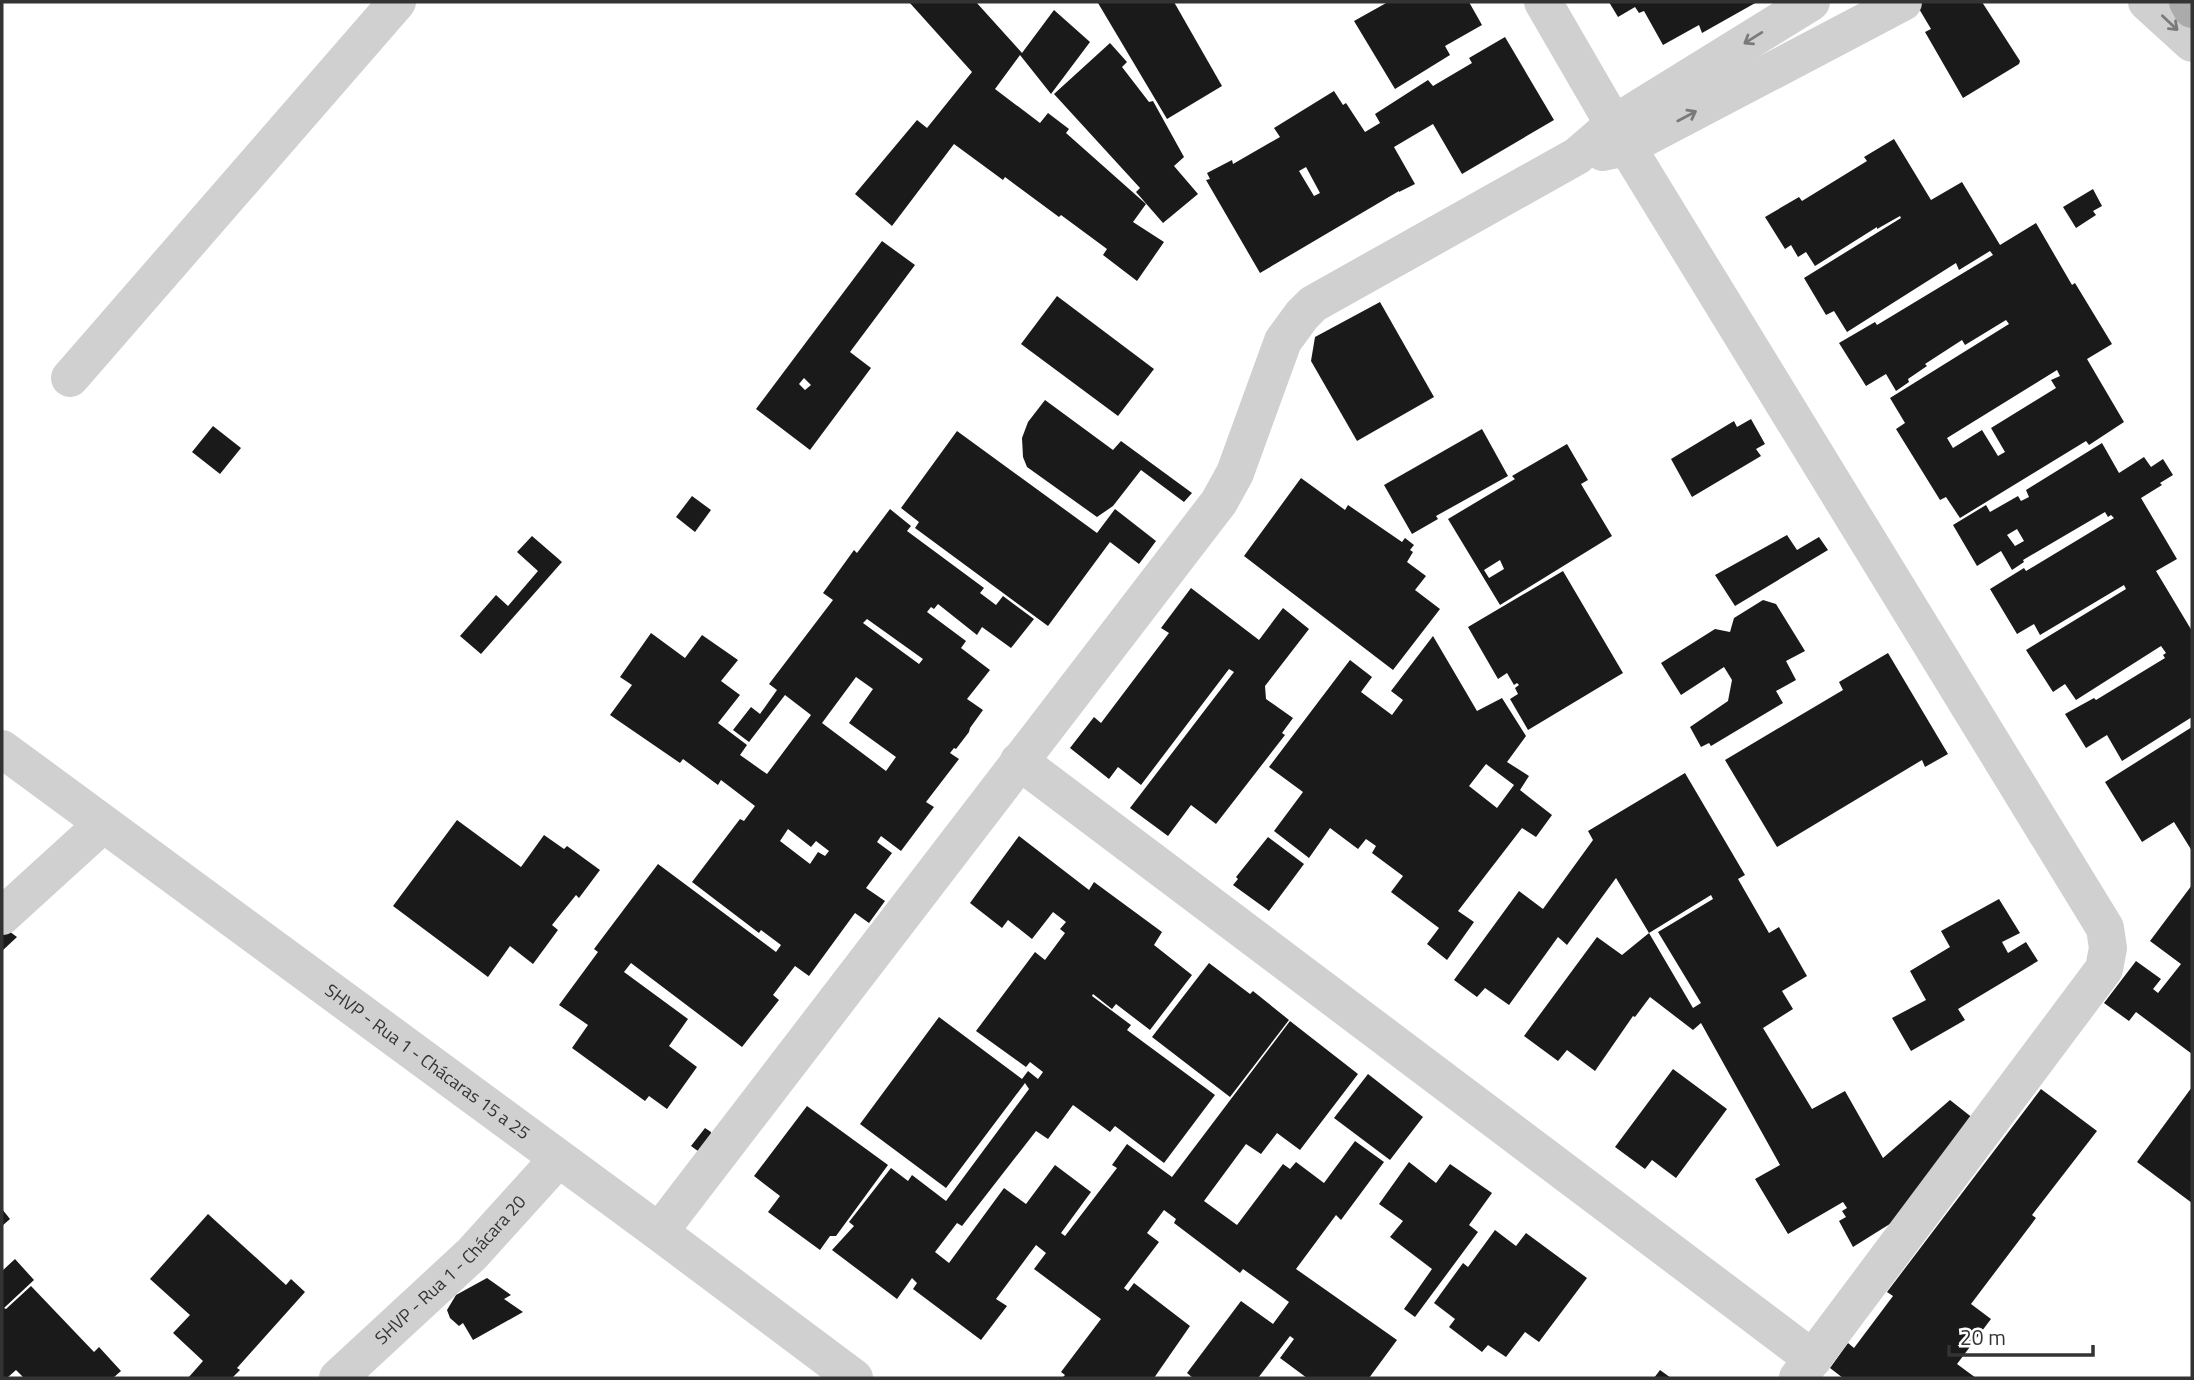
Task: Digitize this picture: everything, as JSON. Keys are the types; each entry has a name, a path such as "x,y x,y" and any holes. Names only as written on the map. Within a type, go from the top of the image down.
{"main road":[{"path":"2188,2 2192,9"}],"street":[{"path":"70,378 397,2"},
{"path":"1018,761 1805,1369 2104,969 2108,948 2105,929 1620,136 1543,2"},
{"path":"1620,136 1811,2"},
{"path":"659,1232 1219,502 1235,474 1283,341 1313,303 1577,156 1903,2"},
{"path":"2147,2 2192,43"},
{"name":"SHVP - Rua 1 - Chácaras 15 a 25","path":"2,749 853,1378"},
{"path":"2,916 103,824"},
{"name":"SHVP - Rua 1 - Chácara 20","path":"338,1378 472,1254 558,1159"}],"building":[{"path":"909,2 976,2 1022,53 1054,10 1090,42 1051,94 1020,55 995,89 1040,123 1048,113 1069,129 1066,133 1146,204 1133,222 1164,242 1137,281 1103,255 1107,249 954,144 892,226 855,194 917,120 927,128 972,72"},
{"path":"1174,2 1222,86 1167,119 1098,3"},
{"path":"1388,2 1469,2 1482,25 1445,46 1450,55 1395,89 1354,21"},
{"path":"1609,2 1757,2 1702,33 1699,25 1663,45 1644,11 1639,13 1635,7 1618,17"},
{"path":"1915,2 1982,2 2020,61 2019,64 1963,98 1925,32 1931,29"},
{"path":"1505,37 1554,120 1462,174 1433,124 1394,147 1415,184 1260,273 1206,180 1210,179 1207,173 1232,160 1233,164 1280,137 1274,128 1334,91 1343,105 1346,103 1365,132 1380,123 1375,114 1428,80 1433,86 1472,63 1469,58","holes":["1306,167 1320,193 1314,196 1299,171"]},
{"path":"1110,43 1127,62 1122,67 1149,102 1153,101 1184,157 1174,166 1198,194 1163,223 1136,192 1140,188 1054,94"},
{"path":"1894,139 1931,200 1962,182 2000,245 2036,223 2072,285 2075,283 2112,344 2087,359 2124,422 2089,445 2086,441 1960,518 1946,497 1940,500 1896,429 1905,423 1890,398 2009,324 2006,320 1965,345 1962,340 1925,364 1927,366 1896,391 1886,374 1866,386 1839,343 1875,322 1877,325 1993,255 1990,251 1959,270 1956,263 1847,332 1834,311 1826,315 1804,278 1901,218 1900,216 1877,227 1815,266 1806,252 1798,257 1791,245 1785,249 1765,217 1799,197 1802,201 1867,161 1864,157","holes":["2057,370 2060,376 2051,380 2056,388 1991,428 2005,452 1998,456 1982,430 1953,448 1947,438"]},
{"path":"2093,189 2102,206 2093,211 2096,215 2076,228 2063,207"},
{"path":"882,241 915,265 850,352 871,368 810,450 756,409","holes":["804,378 811,385 805,390 799,384"]},
{"path":"1057,296 1154,369 1118,416 1021,344"},
{"path":"1380,302 1434,397 1357,441 1311,361 1315,337"},
{"path":"1045,400 1113,450 1121,441 1192,493 1184,502 1141,470 1113,506 1097,517 1027,467 1023,457 1022,438 1028,422"},
{"path":"1751,419 1765,444 1756,449 1761,456 1692,497 1671,459 1734,421 1737,427"},
{"path":"213,426 241,448 220,474 192,452"},
{"path":"1482,429 1508,476 1436,516 1438,519 1412,534 1384,485"},
{"path":"957,431 1097,533 1115,509 1156,541 1139,564 1110,542 1048,626 915,528 919,522 901,508"},
{"path":"2102,443 2119,473 2144,457 2151,467 2163,459 2173,475 2141,498 2177,559 2156,571 2192,631 2192,717 2122,761 2107,735 2086,748 2065,714 2094,698 2096,700 2165,658 2163,655 2166,653 2161,646 2076,700 2065,684 2053,692 2026,650 2126,589 2124,585 2040,635 2034,624 2017,634 1990,589 2024,568 2026,571 2114,518 2111,515 2108,517 2105,512 2023,560 2024,562 2012,570 2001,551 1977,566 1953,525 1986,505 1990,512 2018,496 2021,501 2029,497 2026,490","holes":["2017,529 2024,541 2015,546 2007,535"]},
{"path":"1567,444 1588,480 1581,484 1612,536 1500,605 1448,519 1515,479 1512,476","holes":["1500,560 1504,569 1489,578 1484,570"]},
{"path":"1301,478 1345,510 1348,505 1402,542 1405,538 1414,545 1407,562 1426,576 1415,590 1440,609 1393,670 1244,556"},
{"path":"692,496 711,510 695,532 676,517"},
{"path":"890,509 911,526 907,531 984,588 980,593 996,605 1003,596 1034,619 1011,648 982,627 977,635 938,604 927,612 966,641 961,648 990,670 967,699 983,710 956,749 950,753 959,759 926,802 934,807 901,851 881,836 877,842 892,853 866,888 885,901 869,923 855,913 809,976 795,966 773,995 779,1000 742,1047 631,963 624,972 688,1019 669,1046 697,1067 667,1109 649,1096 645,1101 572,1048 588,1025 559,1005 598,952 594,949 658,864 776,952 781,945 761,930 759,933 692,882 740,819 744,821 755,806 721,780 718,785 683,759 680,763 610,715 632,685 620,677 651,633 685,658 702,635 738,660 721,681 740,695 718,723 747,745 740,755 767,774 811,715 785,695 749,742 733,730 751,707 760,714 777,690 769,684 833,600 823,593 854,550 857,553","holes":["867,619 923,659 919,664 863,623","856,677 873,689 849,723 896,757 886,771 822,723","788,829 811,847 816,841 829,851 825,856 818,852 810,864 780,841"]},
{"path":"1787,535 1797,550 1819,537 1828,550 1735,606 1715,575"},
{"path":"532,536 562,562 481,654 460,636 496,595 508,606 538,571 517,552"},
{"path":"1563,571 1623,673 1528,730 1510,699 1518,694 1515,688 1519,685 1514,685 1507,673 1498,679 1468,627"},
{"path":"1191,588 1259,640 1283,608 1309,629 1265,686 1266,699 1293,718 1282,733 1285,735 1216,824 1191,805 1168,836 1130,808 1234,672 1229,669 1141,785 1118,767 1109,779 1070,748 1094,717 1101,723 1169,633 1161,628"},
{"path":"1763,600 1776,604 1805,651 1786,661 1796,680 1776,691 1783,703 1711,746 1709,743 1701,747 1690,727 1728,701 1732,680 1724,667 1681,695 1661,663 1715,629 1730,632 1734,618"},
{"path":"1433,636 1477,711 1502,698 1526,736 1507,762 1529,776 1520,790 1552,815 1536,837 1522,828 1458,911 1474,922 1447,960 1427,944 1439,928 1391,892 1403,876 1372,853 1376,846 1366,839 1358,849 1330,828 1309,858 1274,831 1303,792 1269,767 1350,660 1372,677 1361,692 1392,715 1403,700 1391,691","holes":["1486,764 1514,785 1497,808 1469,786"]},
{"path":"1888,653 1948,754 1925,767 1922,760 1777,847 1725,760 1843,690 1839,682"},
{"path":"2192,727 2192,851 2174,822 2142,842 2105,782"},
{"path":"1685,773 1745,875 1738,879 1769,933 1779,927 1807,976 1782,991 1793,1009 1763,1028 1812,1109 1845,1091 1883,1158 1950,1100 1974,1119 1901,1217 1853,1247 1839,1221 1846,1217 1842,1211 1847,1208 1843,1202 1788,1234 1755,1179 1780,1165 1701,1023 1693,1030 1650,997 1635,1017 1633,1016 1595,1071 1567,1050 1558,1061 1524,1036 1597,937 1622,955 1649,933 1616,878 1567,945 1558,937 1509,1005 1485,988 1477,997 1454,980 1519,891 1543,909 1593,840 1588,831","holes":["1711,895 1713,899 1658,932 1701,1003 1693,1008 1649,933"]},
{"path":"457,820 521,867 544,835 564,849 567,846 600,870 579,898 576,895 552,925 558,930 533,964 510,946 488,977 393,906"},
{"path":"1019,836 1089,890 1094,882 1162,932 1154,945 1192,975 1150,1030 1116,1004 1112,1009 1093,994 1092,996 1131,1025 1127,1030 1215,1095 1164,1163 1115,1126 1110,1132 1073,1105 1048,1139 1036,1131 962,1226 957,1223 935,1252 949,1263 1004,1188 1026,1204 1055,1165 1091,1192 1061,1233 1065,1236 1117,1168 1112,1165 1127,1144 1172,1177 1290,1021 1358,1074 1300,1150 1277,1133 1261,1154 1246,1144 1204,1201 1237,1225 1283,1164 1290,1169 1296,1162 1324,1183 1355,1141 1384,1162 1341,1220 1336,1215 1296,1269 1397,1340 1369,1378 1307,1378 1280,1358 1294,1339 1290,1336 1258,1378 1193,1378 1187,1373 1241,1301 1273,1324 1289,1302 1243,1269 1240,1273 1174,1223 1176,1219 1164,1210 1147,1233 1159,1242 1124,1288 1128,1291 1134,1283 1190,1326 1154,1378 1062,1378 1065,1375 1061,1372 1101,1319 1034,1269 1046,1253 1036,1245 996,1299 1007,1306 981,1340 913,1289 917,1283 912,1278 897,1299 832,1250 854,1226 849,1222 891,1168 908,1181 912,1175 946,1201 1029,1089 1025,1083 946,1188 860,1124 939,1017 1022,1079 1028,1071 1038,1079 1043,1072 1030,1062 1026,1067 976,1031 1035,952 1045,960 1065,933 1060,929 1066,922 1053,912 1032,939 1008,920 1002,928 970,903"},
{"path":"1268,837 1304,864 1269,911 1233,885 1238,879 1236,877"},
{"path":"2192,885 2192,1054 2136,1012 2129,1021 2104,1003 2136,961 2161,979 2153,989 2158,993 2181,964 2150,941"},
{"path":"1999,899 2020,933 2002,942 2008,953 2026,942 2038,961 1958,1009 1965,1020 1911,1051 1892,1018 1926,1000 1910,971 1950,947 1941,931"},
{"path":"2,926 17,937 2,951"},
{"path":"1209,963 1250,994 1253,991 1289,1020 1230,1097 1152,1037"},
{"path":"1673,1069 1727,1109 1676,1178 1652,1160 1645,1169 1615,1147"},
{"path":"1368,1074 1423,1117 1390,1160 1334,1118"},
{"path":"2192,1087 2192,1203 2137,1162"},
{"path":"2041,1089 2097,1131 2032,1215 2036,1218 1971,1304 1991,1319 1957,1364 1976,1378 1843,1378 1830,1368 1848,1343 1854,1348 1893,1296 1887,1292"},
{"path":"807,1106 888,1165 836,1236 830,1236 820,1250 768,1212 780,1196 754,1176"},
{"path":"705,1128 711,1132 709,1159 691,1146"},
{"path":"1409,1162 1436,1183 1450,1164 1492,1193 1469,1225 1478,1232 1415,1317 1404,1309 1432,1269 1390,1237 1403,1221 1379,1204"},
{"path":"2,1209 10,1219 2,1226"},
{"path":"208,1214 286,1285 291,1279 305,1292 237,1368 240,1370 232,1378 188,1378 203,1361 173,1333 190,1315 150,1279"},
{"path":"1495,1230 1516,1246 1526,1233 1587,1278 1539,1342 1525,1332 1506,1357 1488,1345 1482,1352 1449,1327 1455,1319 1434,1303 1463,1263 1468,1267"},
{"path":"15,1259 34,1280 4,1308 31,1286 94,1352 99,1347 121,1371 113,1378 24,1378 16,1370 7,1378 2,1378 2,1271"},
{"path":"487,1278 511,1295 504,1299 523,1312 473,1340 463,1323 459,1326 450,1318 447,1310 456,1295"},
{"path":"1660,1370 1671,1378 1654,1378"}]}
